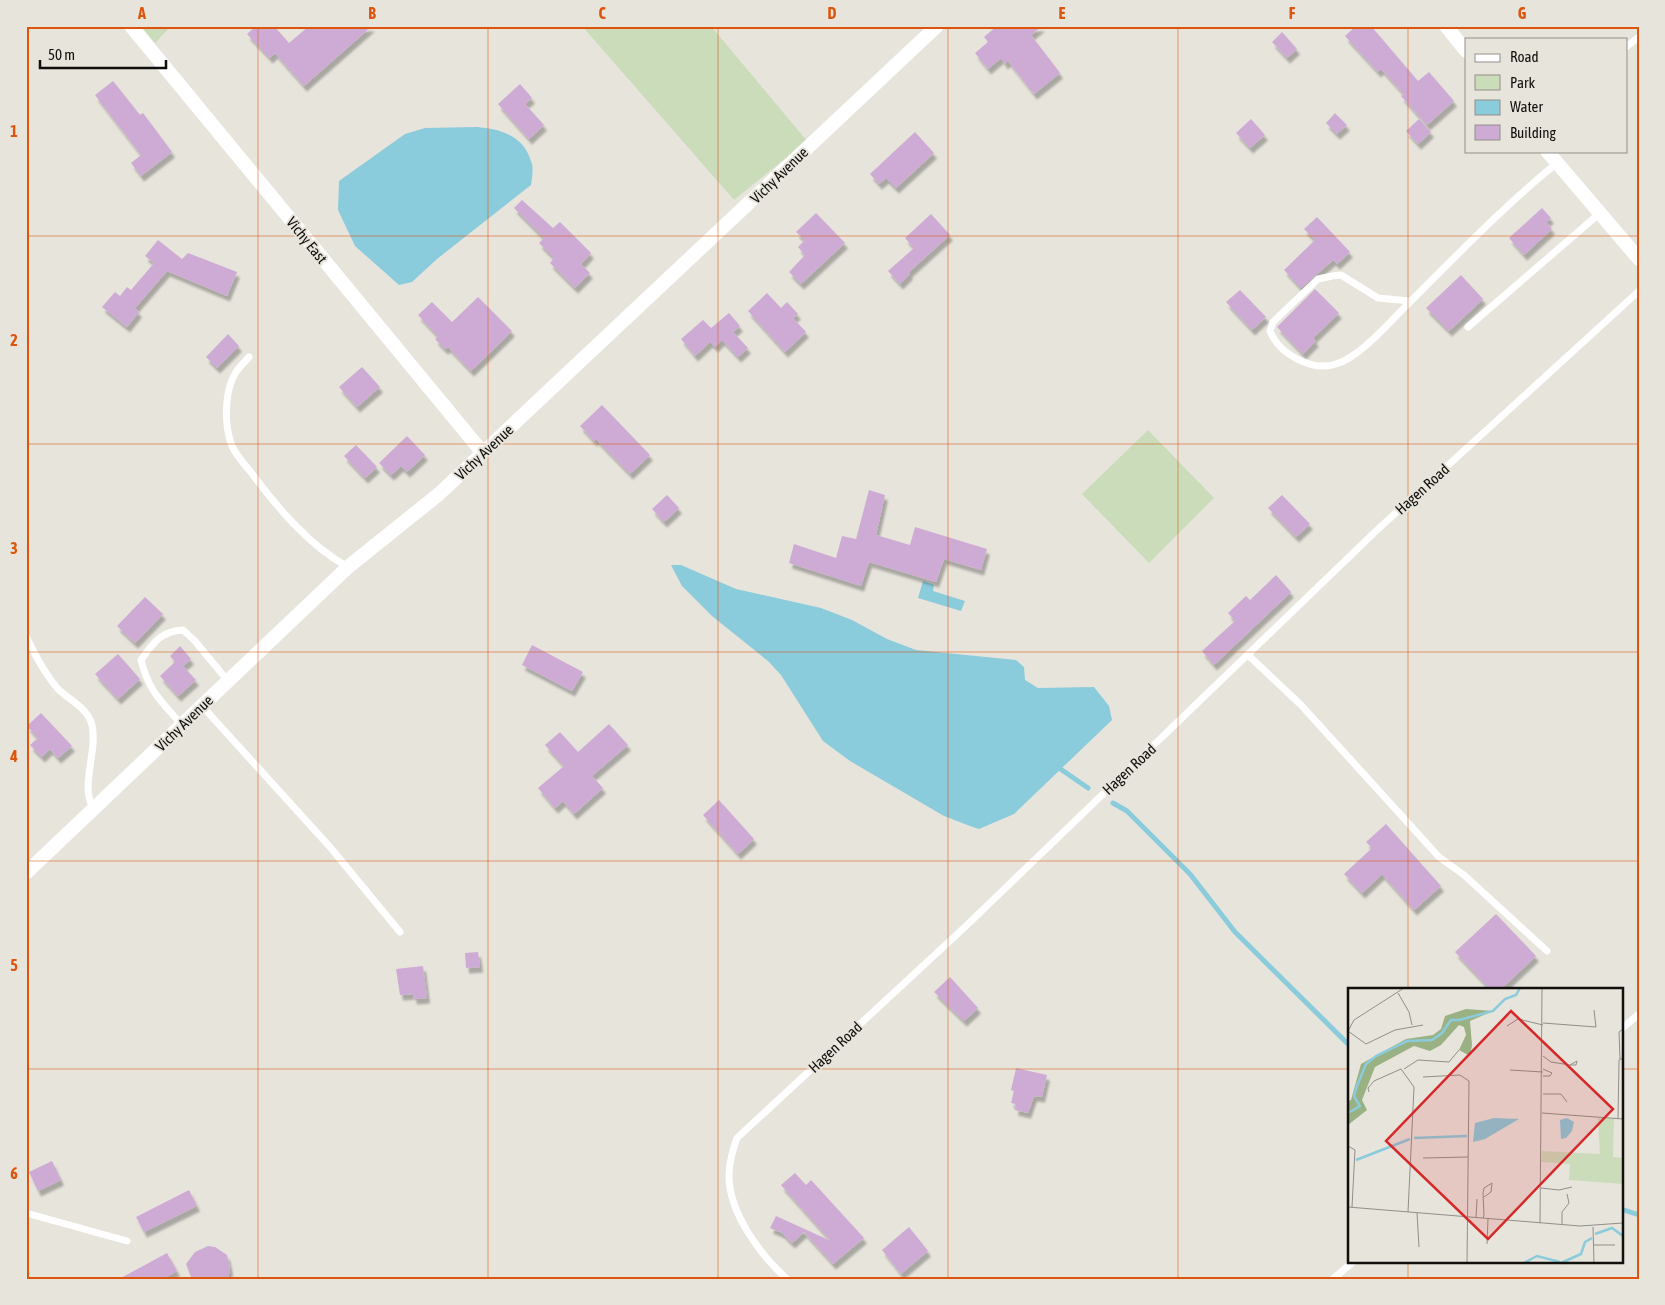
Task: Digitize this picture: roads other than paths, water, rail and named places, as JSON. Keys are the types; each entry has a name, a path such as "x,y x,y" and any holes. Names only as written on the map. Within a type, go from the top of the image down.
{"street":[{"name":"Vichy East","path":"131,26 483,454"},
{"name":"Vichy Avenue","path":"26,872 348,567 438,494 483,454 937,26"},
{"path":"1446,26 1465,50"},
{"path":"1549,152 1639,259"}],"lane":[{"path":"1628,45 1639,37"},
{"path":"1410,302 1378,298 1341,275 1332,276 1318,279 1273,322 1270,331 1278,344 1299,360 1313,365 1335,365 1351,357 1384,328 1529,186 1557,163"},
{"path":"1468,328 1600,213"},
{"name":"Hagen Road","path":"787,1279 749,1236 734,1198 729,1177 732,1154 737,1138 966,926 1376,531 1639,291"},
{"path":"249,358 237,370 228,400 228,432 233,448 264,489 301,531 324,552 348,567"},
{"path":"182,725 155,694 146,680 142,660 154,642 170,631 183,630 194,640 228,681"},
{"path":"26,636 35,655 58,688 87,715 92,724 94,739 87,796 94,809"},
{"path":"1248,655 1301,705 1439,857 1464,875 1547,951"},
{"path":"202,706 324,840 400,932"},
{"path":"1622,1028 1639,1014"},
{"path":"26,1213 127,1241"},
{"path":"1334,1279 1353,1262"}],"water":[{"path":"477,127 510,135 522,145 532,163 531,185 437,259 412,282 399,285 355,246 338,210 339,181 405,134 425,128"},
{"path":"671,565 681,565 736,589 821,608 852,620 887,639 916,650 1016,660 1024,667 1025,680 1038,688 1094,687 1109,706 1112,720 1014,814 979,829 970,826 944,816 850,761 823,741 781,675 768,661 712,616 682,586"},
{"path":"923,581 934,585 933,591 965,601 961,611 918,598"}],"waterway":[{"path":"1059,768 1088,788"},
{"path":"1113,803 1127,811 1190,874 1235,932 1348,1044"},
{"path":"1622,1209 1639,1215"}]}
